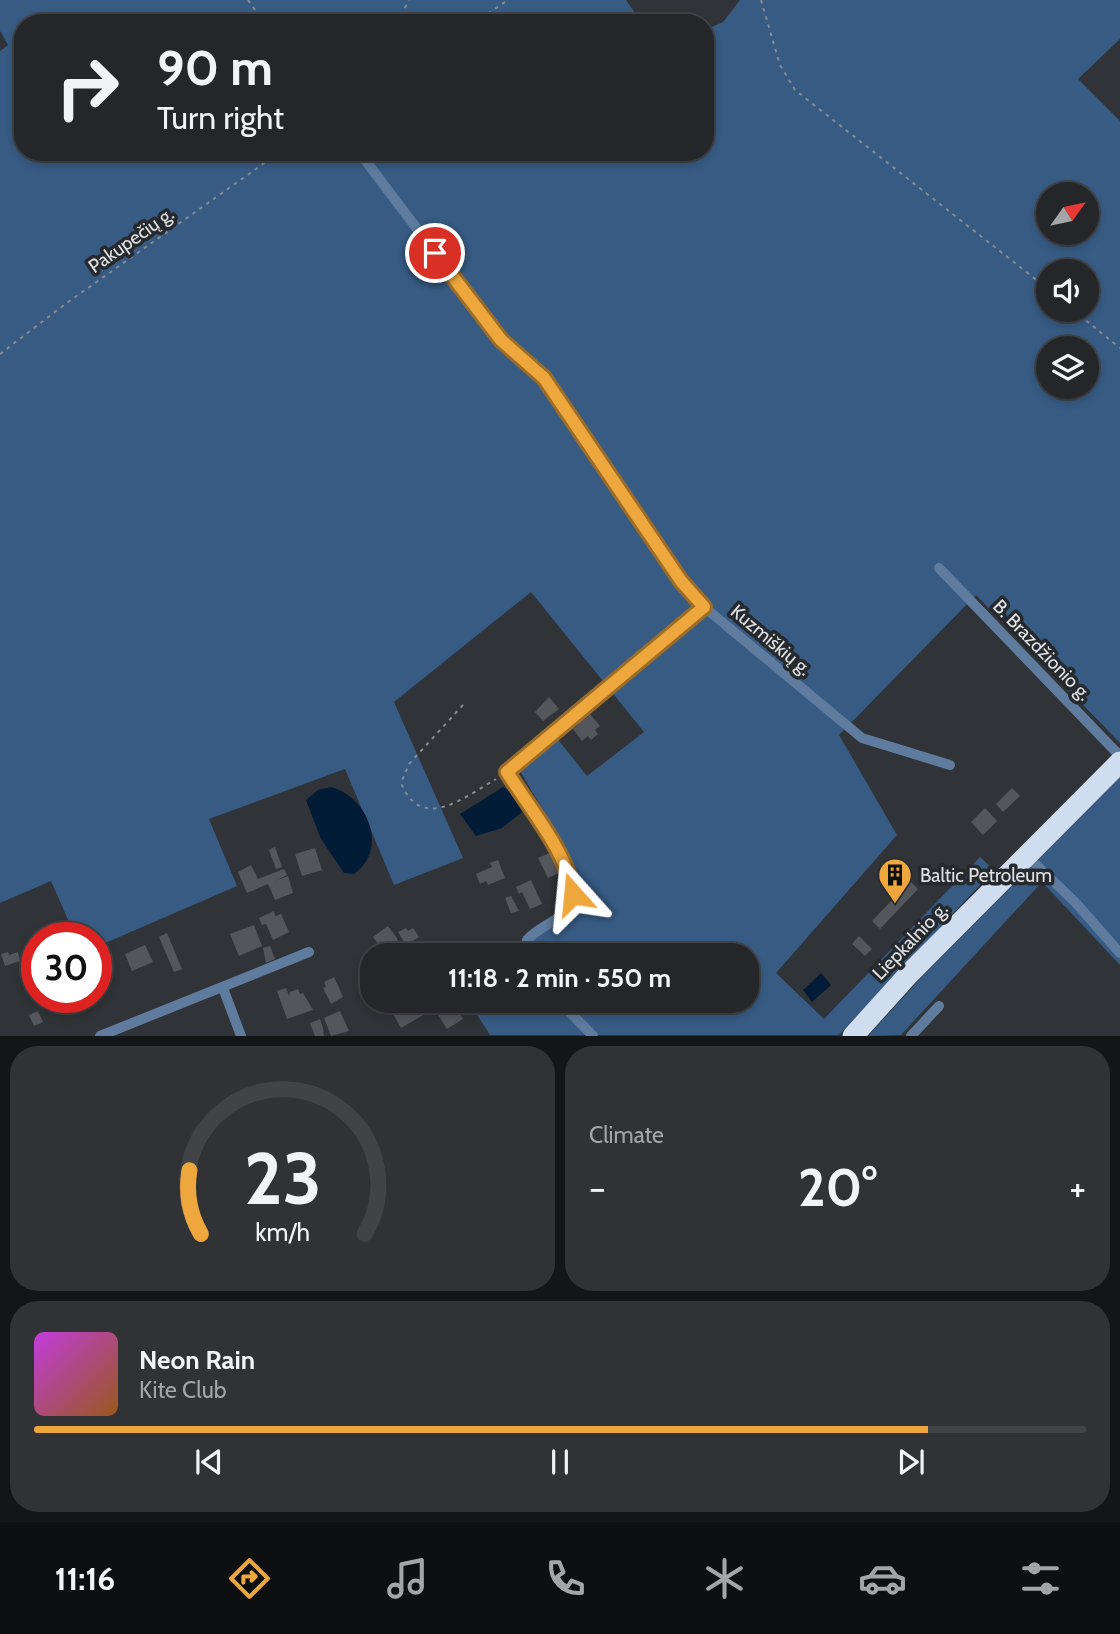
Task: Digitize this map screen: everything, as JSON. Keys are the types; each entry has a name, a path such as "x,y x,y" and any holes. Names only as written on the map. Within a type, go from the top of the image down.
{"highway":[{"name":"Liepkalnio g.","path":"853,1035 909,974 1120,762"}],"street":[{"name":"Kuzmiškių g.","path":"366,161 501,340 544,378 681,581 704,607 862,738 950,765"},
{"name":"B. Brazdžionio g.","path":"939,568 1120,756"},
{"path":"528,943 527,940 563,915 571,904 572,883 559,855 507,772 704,607"},
{"path":"1027,856 1075,902 1120,953"},
{"path":"100,1035 223,988 309,951"},
{"path":"223,988 241,1035"},
{"path":"911,1035 939,1006"},
{"path":"571,1013 593,1035"}],"path":[{"path":"487,14 508,0"},
{"path":"761,0 780,65 795,90 1036,280"},
{"name":"Pakupečių g.","path":"0,354 64,305 267,161"},
{"path":"1088,322 1120,348"},
{"path":"463,705 409,764 401,783 407,796 417,805 432,809 453,804 507,772"}],"shaded area":[{"path":"0,0 626,0 636,14 14,14 14,161 714,161 714,26 723,22 740,0 1120,0 1120,39 1078,79 1120,121 1120,743 976,595 839,735 897,835 776,973 824,1019 980,857 994,870 839,1035 490,1035 476,1013 759,1013 759,943 517,943 570,918 576,903 576,885 570,864 550,822 519,769 556,737 587,776 644,732 531,592 394,702 463,858 394,885 345,769 209,819 237,886 112,940 112,922 69,922 51,881 0,903 0,51 8,45 0,31"},
{"path":"1120,776 1120,965 1042,882 901,1035 868,1036 920,979"},
{"path":"331,787 355,801 370,825 370,851 365,863 354,874 344,873 321,839 306,800 318,790"},
{"path":"503,787 511,792 522,812 502,828 476,836 460,814"},
{"path":"821,973 831,985 812,1002 803,990"}],"building":[{"path":"549,697 559,709 543,721 535,712"},
{"path":"590,714 600,726 595,730 598,734 591,740 588,736 582,741 573,729 578,725 573,719 582,715 585,719"},
{"path":"1012,788 1020,796 1003,812 996,804"},
{"name":"Baltic Petroleum","path":"985,808 997,821 983,835 971,822"},
{"path":"275,847 282,867 276,869 269,850"},
{"path":"315,848 322,870 302,876 295,854"},
{"path":"552,852 562,872 548,878 538,858"},
{"path":"498,860 505,878 488,885 486,881 480,884 476,874 492,867 490,863"},
{"path":"251,865 258,879 284,869 287,875 275,881 288,876 293,893 275,900 268,884 247,893 238,872"},
{"path":"531,880 542,904 530,909 522,892 519,894 516,887"},
{"name":"Baltic Petroleum","path":"910,881 918,889 880,929 872,921"},
{"path":"511,896 519,911 511,913 505,898"},
{"path":"274,911 275,916 281,914 289,932 273,940 266,924 262,925 259,918"},
{"path":"254,925 262,946 239,956 230,934"},
{"path":"388,926 398,943 378,943 373,937"},
{"path":"413,928 419,937 405,943 398,932"},
{"path":"167,933 182,969 174,972 159,937"},
{"path":"859,936 872,949 865,956 852,944"},
{"path":"145,945 153,962 132,971 125,954"},
{"path":"270,946 275,959 266,963 263,948"},
{"path":"8,952 9,955 18,952 20,961 5,966 1,954"},
{"path":"334,977 343,997 331,1004 323,988 326,987 324,982"},
{"path":"286,988 289,996 290,992 298,989 300,994 303,993 313,1010 287,1019 277,991"},
{"path":"340,1011 349,1031 331,1036 324,1018"},
{"path":"39,1013 43,1022 34,1026 29,1015"},
{"path":"393,1013 422,1013 423,1015 401,1028"},
{"path":"437,1013 459,1013 463,1019 447,1029"},
{"path":"320,1019 324,1036 315,1036 310,1023"}],"place":[{"name":"Baltic Petroleum","path":"895,905"}],"route":[{"path":"435,253 501,340 544,378 681,581 704,607 507,772 559,855 572,883 573,894"}]}
